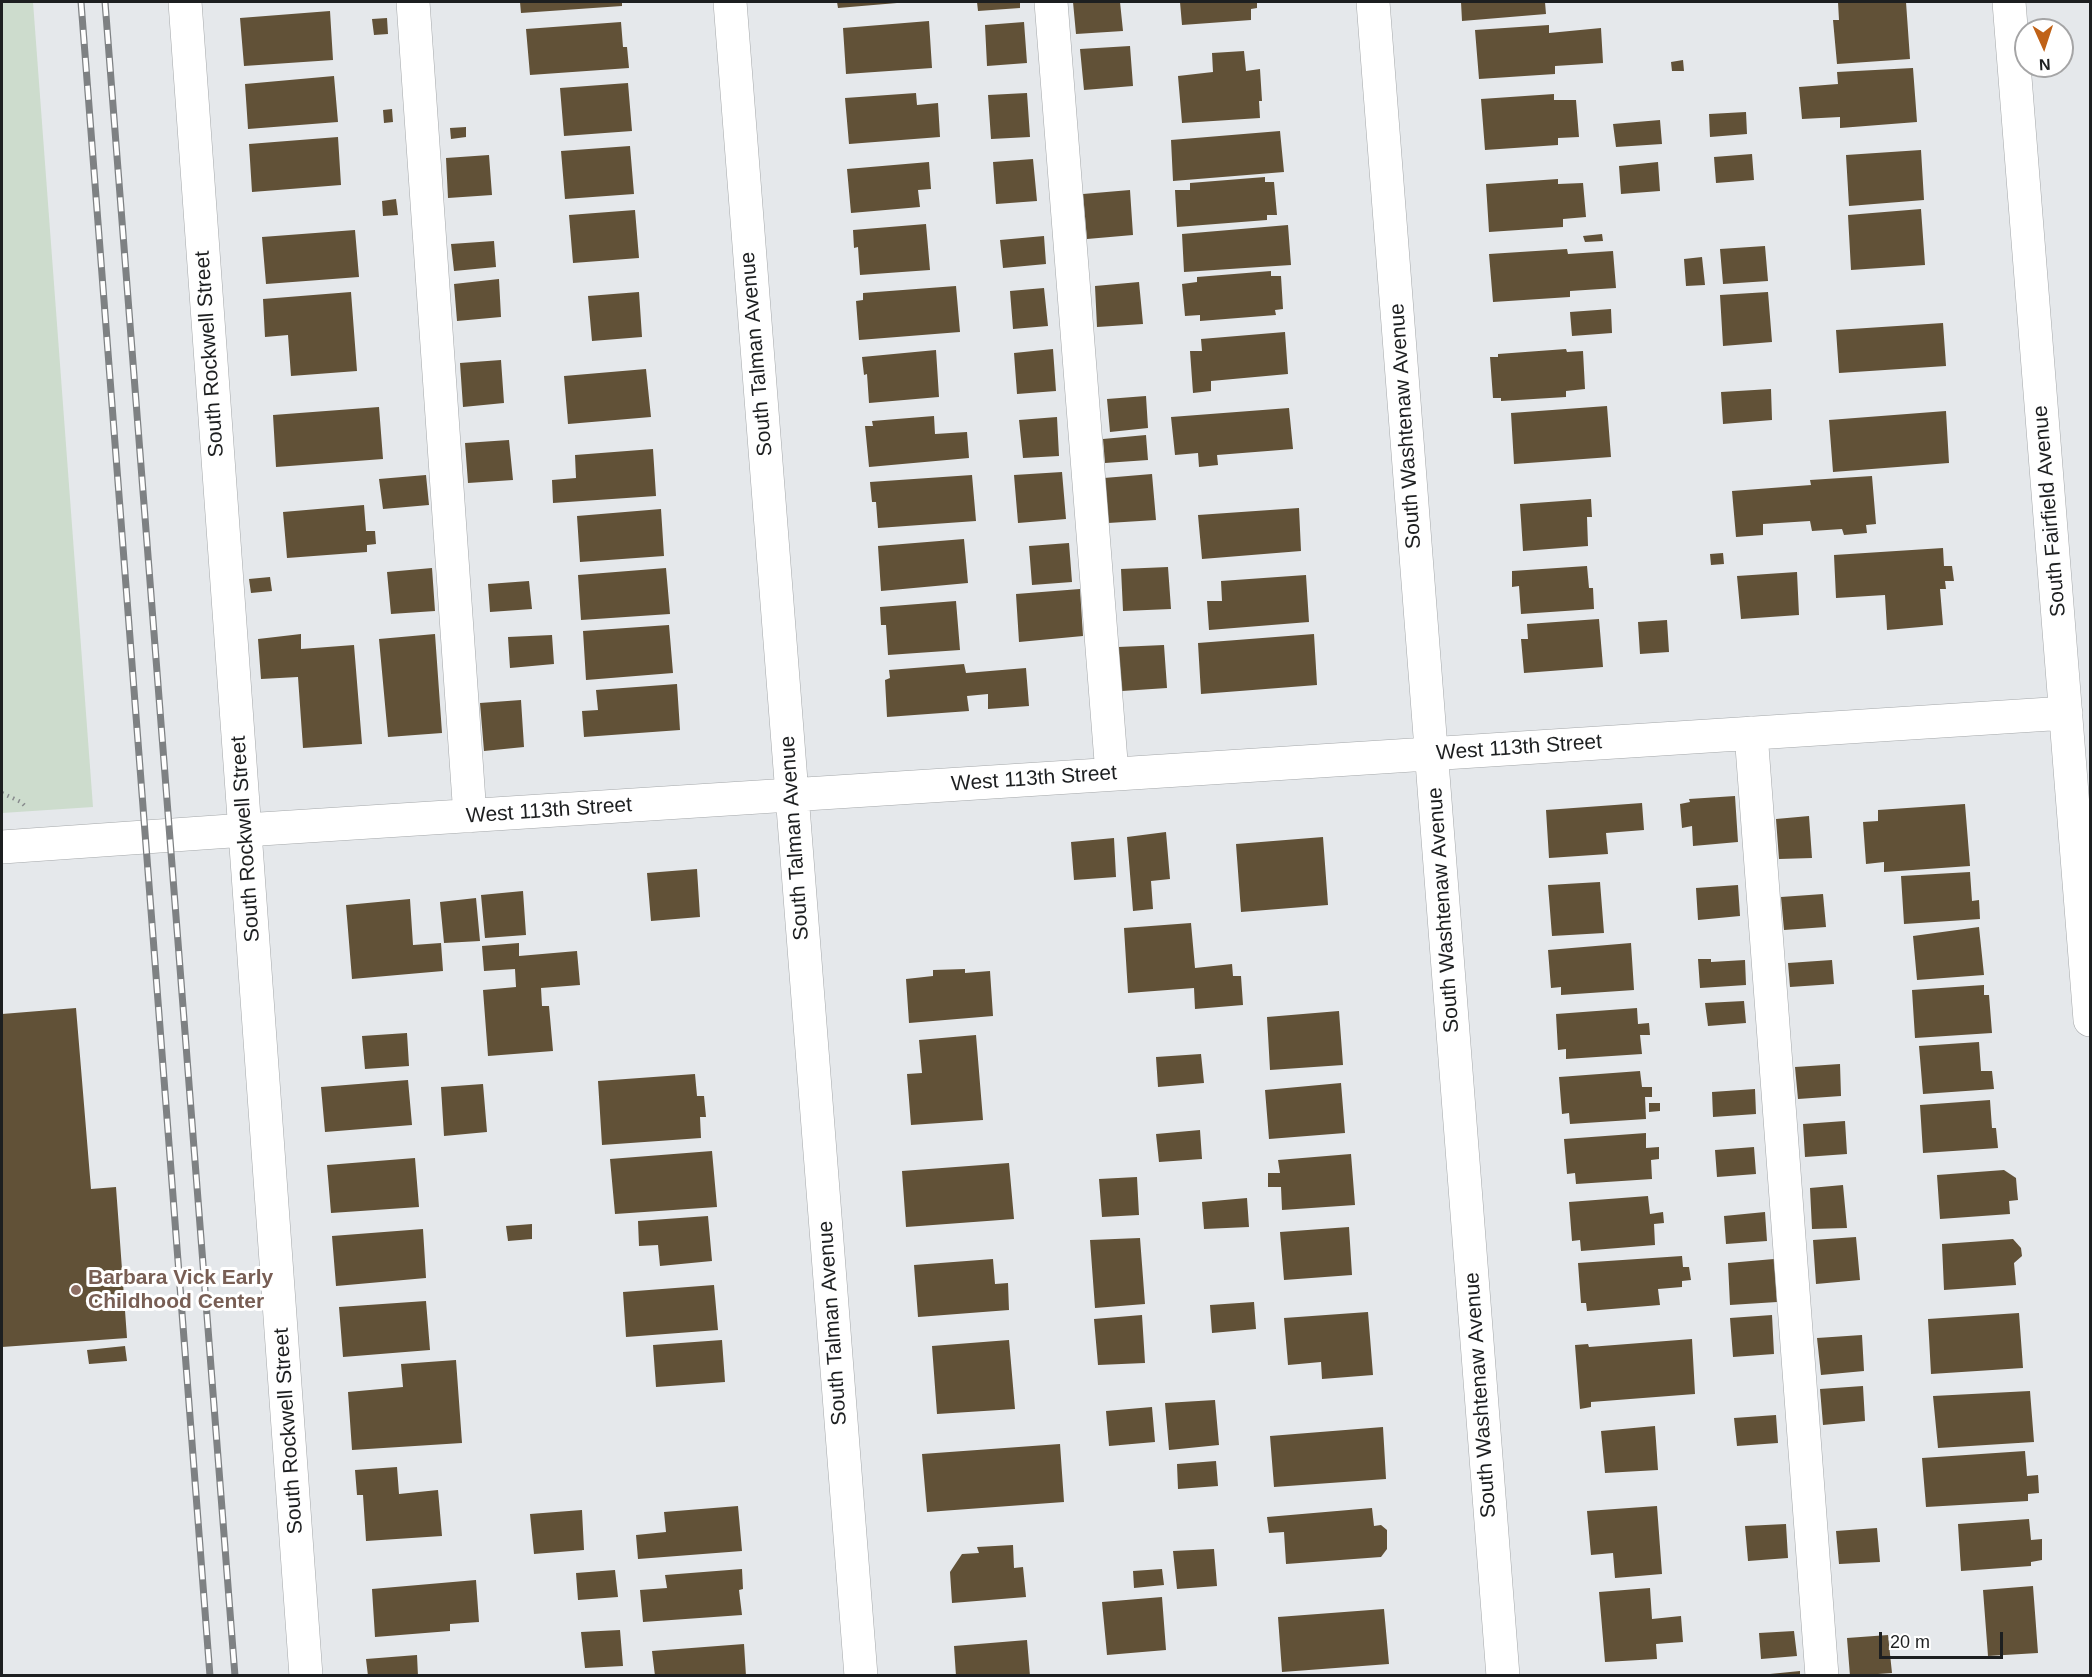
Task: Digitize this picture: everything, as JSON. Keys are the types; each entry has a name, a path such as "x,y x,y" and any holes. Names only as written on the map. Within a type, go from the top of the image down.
{"street":[{"name":"South Rockwell Street","path":"185,2 306,1676"},
{"path":"413,2 470,816"},
{"name":"South Talman Avenue","path":"730,2 861,1676"},
{"path":"1051,2 1112,774"},
{"name":"South Washtenaw Avenue","path":"1373,2 1503,1676"},
{"name":"South Fairfield Avenue","path":"2009,2 2091,1020"},
{"name":"West 113th Street","path":"2,848 245,830 2066,713"},
{"path":"1751,733 1822,1676"}],"green space":[{"path":"2,2 33,2 93,807 2,813"}],"building":[{"path":"520,2 622,2 622,6 521,13"},
{"path":"837,2 897,2 897,3 838,8"},
{"path":"977,2 1020,2 1020,8 978,11"},
{"path":"1073,2 1120,2 1123,31 1076,34"},
{"path":"1180,2 1257,2 1257,8 1251,9 1251,20 1182,25"},
{"path":"1461,2 1545,2 1546,14 1462,21"},
{"path":"1838,2 1906,2 1910,59 1837,64 1833,20 1839,20"},
{"path":"330,11 333,60 244,66 240,18"},
{"path":"387,18 388,34 374,35 372,19"},
{"path":"929,21 932,68 846,74 843,28"},
{"path":"621,22 623,47 627,47 629,68 530,75 526,29"},
{"path":"1024,22 1027,63 987,66 985,25"},
{"path":"1549,25 1549,33 1601,28 1603,63 1555,66 1555,74 1479,79 1475,30"},
{"path":"1130,46 1133,86 1084,90 1080,49"},
{"path":"1244,51 1246,71 1260,69 1262,101 1259,101 1260,118 1182,123 1178,76 1213,72 1212,53"},
{"path":"1683,60 1684,71 1672,71 1671,62"},
{"path":"1913,68 1917,122 1840,128 1840,117 1802,119 1799,87 1838,84 1837,72"},
{"path":"334,76 338,122 248,129 245,84"},
{"path":"628,83 632,131 564,136 560,88"},
{"path":"916,93 917,105 938,103 940,137 849,144 845,98"},
{"path":"1027,93 1030,137 991,139 988,95"},
{"path":"1554,94 1554,100 1576,100 1579,137 1558,138 1558,145 1485,150 1481,99"},
{"path":"392,109 393,122 384,123 383,110"},
{"path":"1746,112 1747,134 1710,137 1709,114"},
{"path":"1660,120 1662,144 1616,147 1613,124"},
{"path":"466,127 466,137 451,139 450,128"},
{"path":"1280,131 1284,172 1173,181 1171,140"},
{"path":"338,137 341,185 252,192 249,144"},
{"path":"630,146 634,194 565,199 561,151"},
{"path":"1921,150 1924,200 1849,206 1846,155"},
{"path":"1752,154 1754,180 1716,183 1714,157"},
{"path":"489,155 492,195 448,198 446,158"},
{"path":"1033,159 1037,201 996,204 993,162"},
{"path":"929,162 931,189 918,190 920,207 851,213 847,169"},
{"path":"1658,162 1660,191 1621,194 1619,166"},
{"path":"1265,177 1265,182 1274,182 1277,215 1267,215 1267,220 1177,227 1175,190 1190,190 1190,183"},
{"path":"1558,179 1558,184 1583,183 1586,217 1563,219 1563,227 1489,232 1486,184"},
{"path":"1130,190 1133,235 1087,239 1083,194"},
{"path":"396,199 398,215 383,216 382,201"},
{"path":"1921,209 1925,265 1851,270 1848,215"},
{"path":"635,210 639,258 573,263 569,215"},
{"path":"926,224 930,270 860,275 858,247 854,248 853,230"},
{"path":"1288,225 1291,265 1184,272 1182,234"},
{"path":"355,230 359,277 266,284 262,237"},
{"path":"1602,234 1603,241 1585,242 1583,236"},
{"path":"1044,236 1046,264 1003,268 1000,240"},
{"path":"494,241 496,267 454,271 451,244"},
{"path":"1765,246 1768,281 1723,284 1720,249"},
{"path":"1567,249 1568,254 1613,251 1616,288 1570,291 1570,297 1493,302 1489,254"},
{"path":"1702,257 1705,285 1686,286 1684,259"},
{"path":"1271,271 1271,276 1281,276 1283,309 1275,310 1276,315 1200,321 1200,315 1185,316 1182,284 1197,282 1197,277"},
{"path":"499,279 501,317 457,321 454,284"},
{"path":"1139,282 1143,324 1097,327 1095,286"},
{"path":"956,286 960,332 859,340 856,301 863,300 863,293"},
{"path":"1044,288 1048,326 1013,329 1010,291"},
{"path":"351,292 357,371 291,376 288,335 265,337 263,299"},
{"path":"639,292 642,337 592,341 588,296"},
{"path":"1768,292 1772,342 1723,346 1720,295"},
{"path":"1611,309 1612,333 1572,336 1570,312"},
{"path":"1943,323 1946,366 1839,373 1836,330"},
{"path":"1285,332 1288,374 1211,381 1211,391 1193,393 1190,351 1202,351 1201,339"},
{"path":"1053,349 1056,391 1017,394 1014,353"},
{"path":"1566,349 1567,352 1583,351 1585,389 1566,391 1566,397 1501,401 1501,398 1493,398 1490,357 1498,357 1498,354"},
{"path":"936,350 939,397 869,403 867,374 864,375 862,357"},
{"path":"501,360 504,403 463,407 460,363"},
{"path":"646,369 651,417 568,424 564,376"},
{"path":"1771,389 1772,420 1723,424 1721,392"},
{"path":"1146,396 1148,428 1110,432 1107,399"},
{"path":"1607,406 1611,457 1514,464 1511,413"},
{"path":"379,407 383,459 276,467 273,415"},
{"path":"1289,408 1293,449 1217,455 1218,465 1199,467 1198,453 1175,455 1171,417"},
{"path":"1946,411 1949,463 1833,472 1829,420"},
{"path":"934,416 935,434 967,432 969,458 869,467 865,426 873,426 872,421"},
{"path":"1057,417 1059,456 1023,458 1019,420"},
{"path":"1146,435 1148,460 1105,463 1103,439"},
{"path":"509,440 513,480 468,483 465,443"},
{"path":"653,449 656,496 553,503 552,480 576,478 575,455"},
{"path":"1062,472 1066,519 1018,523 1014,475"},
{"path":"1152,474 1156,520 1108,523 1104,478"},
{"path":"426,475 429,505 383,509 379,479"},
{"path":"972,475 976,521 878,528 876,502 872,502 870,482"},
{"path":"1872,476 1876,524 1866,525 1867,533 1844,535 1842,529 1812,531 1810,521 1763,524 1763,535 1736,537 1732,491 1811,485 1810,480"},
{"path":"1591,499 1592,517 1587,517 1588,546 1523,551 1520,504"},
{"path":"364,505 366,531 375,531 376,544 367,545 367,552 287,558 283,512"},
{"path":"1299,508 1301,551 1202,559 1198,515"},
{"path":"661,509 664,556 580,562 577,516"},
{"path":"964,539 968,583 881,591 878,546"},
{"path":"1069,543 1072,582 1032,585 1029,546"},
{"path":"1943,548 1944,566 1952,566 1954,581 1945,581 1946,589 1940,589 1943,625 1887,630 1885,595 1836,598 1834,555"},
{"path":"1723,553 1724,564 1711,565 1710,554"},
{"path":"1587,566 1589,588 1593,588 1594,609 1521,614 1519,586 1512,587 1512,571"},
{"path":"1168,567 1171,609 1123,611 1121,569"},
{"path":"432,568 435,611 391,614 387,572"},
{"path":"666,568 670,614 581,620 578,575"},
{"path":"1797,572 1799,615 1741,619 1737,576"},
{"path":"1306,575 1309,622 1209,630 1207,601 1222,601 1221,581"},
{"path":"270,577 272,591 251,593 249,579"},
{"path":"529,581 532,609 490,612 488,584"},
{"path":"1080,589 1083,636 1019,642 1016,594"},
{"path":"956,601 960,650 888,655 886,625 881,625 880,607"},
{"path":"1599,619 1603,667 1524,673 1521,639 1528,639 1527,624"},
{"path":"1667,620 1669,652 1640,654 1638,622"},
{"path":"669,625 673,673 586,680 583,631"},
{"path":"301,634 301,649 354,645 362,744 303,748 298,677 261,679 258,639"},
{"path":"435,634 442,733 388,737 379,639"},
{"path":"1314,634 1317,685 1201,694 1198,643"},
{"path":"552,635 554,664 510,668 508,637"},
{"path":"1164,645 1167,688 1122,691 1118,647"},
{"path":"964,664 966,673 1026,668 1029,706 988,709 988,694 967,696 969,711 887,717 885,680 890,678 889,670"},
{"path":"677,684 680,730 584,737 582,711 598,710 596,690"},
{"path":"521,700 524,747 484,751 480,703"},
{"path":"1735,796 1738,842 1693,846 1692,826 1682,828 1680,804 1690,802 1689,799"},
{"path":"1642,803 1644,830 1606,833 1608,854 1549,858 1546,810"},
{"path":"1965,804 1970,866 1884,872 1884,862 1866,864 1863,822 1878,821 1878,810"},
{"path":"1809,816 1812,858 1779,859 1776,819"},
{"path":"1166,832 1170,879 1151,881 1153,909 1133,911 1127,837"},
{"path":"1323,837 1328,905 1241,912 1236,844"},
{"path":"1114,838 1116,877 1074,880 1071,842"},
{"path":"697,869 700,917 651,921 647,873"},
{"path":"1970,872 1972,901 1979,900 1980,919 1904,924 1901,876"},
{"path":"1600,882 1604,933 1552,936 1548,885"},
{"path":"1738,885 1740,916 1698,920 1696,888"},
{"path":"523,891 526,935 485,938 481,895"},
{"path":"1823,894 1826,927 1784,930 1781,897"},
{"path":"476,898 480,941 444,943 440,902"},
{"path":"410,899 413,945 441,943 443,971 352,979 346,905"},
{"path":"1191,923 1195,968 1232,964 1233,976 1241,976 1243,1005 1195,1009 1194,988 1128,993 1124,928"},
{"path":"1979,927 1984,975 1917,980 1913,936"},
{"path":"519,943 519,956 577,951 580,985 541,988 542,1006 549,1006 553,1051 488,1056 483,990 516,987 515,969 484,971 482,946"},
{"path":"1631,943 1634,990 1561,995 1561,987 1551,988 1548,950"},
{"path":"1698,959 1711,959 1711,962 1745,960 1746,985 1700,988"},
{"path":"1832,960 1834,984 1790,987 1788,963"},
{"path":"965,969 965,973 990,971 993,1016 909,1023 906,979 933,976 933,970"},
{"path":"1984,985 1984,995 1989,995 1992,1033 1915,1038 1912,990"},
{"path":"1744,1001 1746,1023 1708,1026 1705,1003"},
{"path":"76,1008 91,1189 116,1187 127,1338 2,1347 2,1014"},
{"path":"1637,1008 1638,1024 1649,1023 1650,1035 1640,1035 1642,1054 1566,1059 1566,1049 1558,1050 1556,1014"},
{"path":"1339,1011 1343,1065 1270,1070 1267,1017"},
{"path":"407,1033 409,1066 365,1069 362,1036"},
{"path":"976,1035 983,1120 911,1125 907,1074 922,1073 919,1040"},
{"path":"1979,1042 1981,1071 1992,1071 1994,1089 1923,1094 1919,1046"},
{"path":"1201,1054 1204,1083 1158,1087 1156,1057"},
{"path":"1840,1064 1841,1096 1798,1099 1795,1067"},
{"path":"1640,1071 1642,1087 1652,1087 1652,1097 1645,1097 1646,1119 1570,1124 1569,1113 1562,1114 1559,1077"},
{"path":"695,1074 697,1096 704,1096 706,1117 700,1117 701,1138 602,1145 598,1081"},
{"path":"408,1080 412,1125 325,1132 321,1087"},
{"path":"1341,1083 1345,1133 1269,1139 1265,1090"},
{"path":"483,1084 487,1132 444,1136 441,1087"},
{"path":"1755,1089 1756,1114 1713,1117 1712,1092"},
{"path":"1990,1100 1992,1128 1996,1128 1998,1148 1923,1153 1920,1105"},
{"path":"1649,1103 1660,1103 1660,1111 1649,1112"},
{"path":"1845,1121 1847,1154 1805,1157 1803,1124"},
{"path":"1200,1130 1202,1159 1159,1162 1156,1134"},
{"path":"1646,1133 1646,1148 1659,1147 1659,1159 1651,1160 1652,1179 1576,1184 1575,1173 1567,1174 1564,1139"},
{"path":"1754,1147 1756,1174 1717,1177 1715,1150"},
{"path":"712,1151 717,1207 615,1214 610,1159"},
{"path":"1351,1154 1355,1205 1282,1210 1281,1187 1268,1187 1268,1173 1280,1173 1278,1160"},
{"path":"415,1158 419,1207 331,1213 327,1165"},
{"path":"1009,1163 1014,1219 906,1227 902,1171"},
{"path":"2004,1170 2016,1178 2018,1200 2009,1201 2010,1214 1940,1219 1937,1175"},
{"path":"1137,1177 1139,1215 1102,1217 1099,1179"},
{"path":"1843,1185 1847,1228 1812,1229 1810,1188"},
{"path":"1648,1196 1650,1214 1663,1212 1664,1223 1654,1224 1655,1245 1581,1251 1580,1240 1572,1241 1569,1202"},
{"path":"1247,1198 1249,1227 1204,1229 1202,1202"},
{"path":"1765,1212 1767,1241 1726,1244 1724,1216"},
{"path":"708,1216 712,1261 660,1266 658,1245 639,1246 638,1221"},
{"path":"532,1224 532,1239 508,1241 506,1226"},
{"path":"1349,1227 1352,1275 1284,1280 1280,1232"},
{"path":"423,1229 426,1278 336,1286 332,1236"},
{"path":"1856,1237 1860,1280 1816,1284 1813,1240"},
{"path":"1140,1238 1145,1304 1095,1308 1090,1240"},
{"path":"2013,1239 2021,1248 2022,1256 2014,1263 2016,1285 1944,1290 1942,1244"},
{"path":"1682,1256 1683,1267 1689,1267 1691,1280 1682,1281 1682,1287 1658,1289 1660,1305 1587,1311 1586,1303 1581,1303 1578,1263"},
{"path":"993,1259 995,1284 1008,1283 1009,1310 918,1317 914,1265"},
{"path":"1774,1259 1777,1302 1730,1305 1728,1263"},
{"path":"714,1285 718,1330 626,1337 623,1292"},
{"path":"426,1301 430,1350 343,1357 339,1307"},
{"path":"1254,1302 1256,1329 1212,1333 1210,1305"},
{"path":"1368,1312 1373,1375 1322,1379 1321,1362 1288,1365 1284,1318"},
{"path":"2019,1313 2023,1368 1931,1374 1928,1319"},
{"path":"1142,1315 1145,1363 1098,1365 1094,1319"},
{"path":"1772,1315 1774,1354 1733,1357 1730,1318"},
{"path":"1862,1335 1864,1371 1821,1375 1817,1338"},
{"path":"1692,1339 1695,1394 1591,1402 1591,1407 1580,1409 1575,1345 1588,1344 1589,1347"},
{"path":"722,1340 725,1382 656,1387 653,1345"},
{"path":"1009,1340 1015,1409 937,1414 932,1346"},
{"path":"125,1346 127,1361 89,1364 87,1350"},
{"path":"456,1360 462,1443 352,1450 348,1392 403,1387 401,1364"},
{"path":"1863,1386 1865,1421 1823,1425 1820,1389"},
{"path":"2030,1391 2034,1442 1938,1448 1933,1396"},
{"path":"1215,1400 1219,1445 1169,1450 1165,1403"},
{"path":"1152,1407 1155,1442 1109,1446 1106,1411"},
{"path":"1776,1415 1778,1443 1737,1446 1734,1418"},
{"path":"1655,1426 1658,1470 1605,1473 1601,1431"},
{"path":"1383,1427 1386,1479 1274,1487 1270,1436"},
{"path":"1060,1444 1064,1502 927,1512 922,1454"},
{"path":"2025,1451 2027,1476 2038,1475 2039,1493 2028,1494 2028,1501 1926,1507 1922,1458"},
{"path":"1216,1461 1218,1486 1178,1489 1177,1464"},
{"path":"397,1467 399,1494 438,1490 442,1536 366,1541 363,1495 357,1495 355,1470"},
{"path":"738,1506 742,1551 638,1559 636,1535 666,1532 664,1512"},
{"path":"1657,1506 1662,1574 1615,1578 1613,1553 1591,1555 1587,1511"},
{"path":"1372,1508 1374,1526 1381,1525 1387,1530 1387,1549 1381,1557 1286,1564 1284,1532 1269,1533 1267,1517"},
{"path":"582,1510 584,1550 534,1554 530,1514"},
{"path":"2029,1519 2031,1540 2042,1539 2042,1560 2031,1562 2031,1566 1961,1571 1958,1524"},
{"path":"1786,1524 1788,1558 1748,1561 1745,1526"},
{"path":"1877,1528 1880,1562 1839,1564 1836,1531"},
{"path":"1013,1545 1014,1568 1023,1567 1026,1597 952,1603 950,1572 962,1554 979,1553 977,1547"},
{"path":"1214,1549 1217,1586 1177,1589 1173,1551"},
{"path":"742,1569 743,1589 739,1590 742,1615 643,1622 640,1590 667,1588 665,1575"},
{"path":"1162,1569 1164,1585 1134,1588 1133,1571"},
{"path":"615,1570 618,1597 578,1600 576,1573"},
{"path":"476,1580 479,1622 450,1624 450,1631 375,1637 372,1589"},
{"path":"2033,1586 2038,1653 1988,1656 1983,1590"},
{"path":"1650,1588 1652,1619 1681,1616 1683,1642 1656,1644 1657,1659 1605,1662 1599,1592"},
{"path":"1162,1597 1166,1650 1107,1655 1102,1602"},
{"path":"1384,1609 1389,1664 1282,1672 1278,1617"},
{"path":"620,1630 623,1666 585,1668 581,1632"},
{"path":"1794,1631 1797,1656 1761,1659 1759,1633"},
{"path":"1888,1635 1892,1673 1850,1676 1847,1638"},
{"path":"1027,1640 1030,1676 956,1676 954,1646"},
{"path":"744,1644 746,1676 655,1676 652,1651"},
{"path":"417,1655 418,1676 368,1676 366,1659"},
{"path":"1800,1671 1800,1676 1770,1676 1770,1674"}],"railway":[{"path":"81,2 210,1676"},
{"path":"105,2 235,1676"}],"place":[{"name":"Barbara Vick Early Childhood Center","path":"76,1290"}]}
